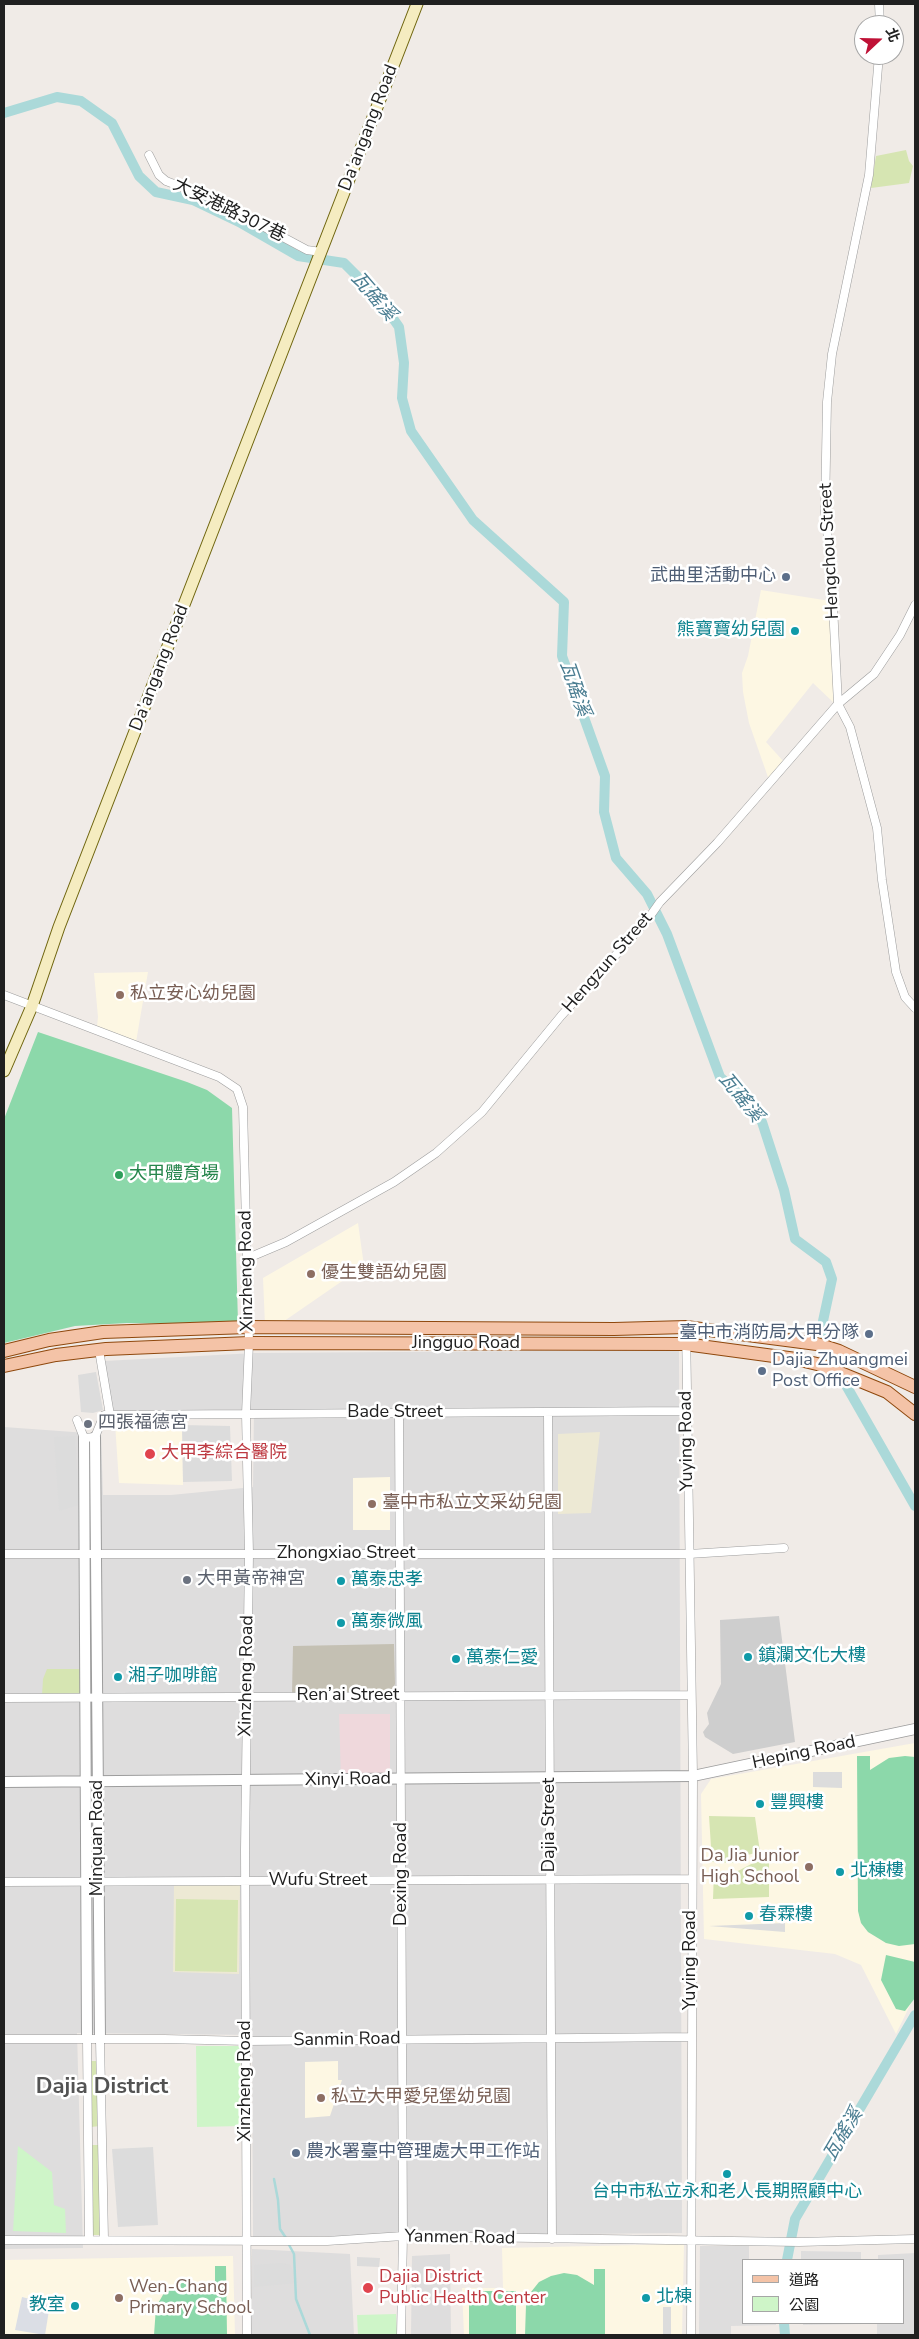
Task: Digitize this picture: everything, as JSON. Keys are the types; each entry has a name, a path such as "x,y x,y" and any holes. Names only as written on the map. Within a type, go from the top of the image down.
{"main road":[{"name":"Da’angang Road","path":"4,1071 32,1006 59,927 417,4"},
{"name":"Jingguo Road","path":"4,1352 49,1340 103,1332 248,1327 614,1329 686,1327 817,1344 839,1351 889,1373 915,1387"},
{"name":"Jingguo Road","path":"4,1366 56,1355 99,1350 249,1343 685,1344 796,1358 831,1369 887,1392 915,1414"}],"street":[{"name":"Hengchou Street","path":"877,65 869,175 832,354 828,402 825,512 831,567 838,704 850,727 877,828 882,880 896,972 905,997 915,1008"},
{"name":"大安港路307巷","path":"149,155 159,175 166,181 208,197 307,250 321,252"},
{"name":"Hengzun Street","path":"248,1258 286,1242 386,1187 436,1153 482,1112 561,1016 648,919 660,902 716,843 838,704 874,674 900,635 915,606"},
{"name":"Xinzheng Road","path":"4,995 219,1077 237,1089 242,1107 248,1258 249,1343 246,1414 249,1554 246,1781 247,2335"},
{"name":"Yuying Road","path":"686,1327 693,1776 690,2037 691,2335"},
{"path":"77,1420 84,1438 95,1437 107,1415 99,1350"},
{"name":"Bade Street","path":"107,1415 686,1411"},
{"name":"Dajia Street","path":"548,1412 552,2239"},
{"name":"Dexing Road","path":"399,1413 402,2335"},
{"name":"Minquan Road","path":"95,1437 98,1881 104,2239"},
{"name":"Minquan Road","path":"84,1438 89,2240"},
{"path":"689,1554 784,1548"},
{"name":"Zhongxiao Street","path":"4,1554 689,1554"},
{"name":"Ren’ai Street","path":"4,1698 692,1695"},
{"name":"Heping Road","path":"693,1776 915,1729"},
{"name":"Xinyi Road","path":"4,1782 693,1776"},
{"name":"Wufu Street","path":"4,1882 692,1879"},
{"name":"Sanmin Road","path":"4,2040 246,2041 690,2037"},
{"path":"88,2137 102,2136"},
{"name":"Yanmen Road","path":"4,2240 104,2239 247,2242 327,2241 403,2236 690,2241 783,2240 794,2242 915,2239"}],"shaded area":[{"path":"761,590 830,601 834,703 813,683 766,742 784,762 769,780 749,723 743,692 742,673 748,656"},
{"name":"私立安心幼兒園","path":"148,972 136,1042 97,1026 98,1017 94,973"},
{"name":"優生雙語幼兒園","path":"358,1223 364,1266 277,1326 265,1325 263,1278"},
{"path":"679,1350 682,2233 253,2237 252,2035 77,2033 83,2248 4,2249 4,1427 101,1434 103,1495 171,1495 253,1487 254,1410 112,1412 104,1361 255,1353"},
{"path":"96,1372 103,1410 93,1413 81,1412 78,1375"},
{"name":"大甲李綜合醫院","path":"115,1423 182,1425 183,1485 119,1483"},
{"path":"182,1425 230,1426 232,1481 183,1482"},
{"path":"600,1432 591,1513 558,1514 558,1434"},
{"path":"75,1436 79,1505 59,1511 54,1437"},
{"name":"臺中市私立文采幼兒園","path":"390,1477 390,1530 353,1530 353,1478"},
{"path":"779,1616 795,1742 733,1754 705,1737 703,1732 709,1724 707,1713 721,1684 720,1620"},
{"path":"394,1644 395,1684 390,1694 292,1694 293,1646"},
{"path":"339,1714 390,1714 390,1778 341,1778"},
{"name":"Da Jia Junior High School","path":"915,1743 915,1995 896,2034 861,1965 835,1954 704,1939 701,1794 711,1779"},
{"path":"813,1772 842,1772 842,1788 813,1787"},
{"path":"174,1883 240,1884 239,1974 173,1972"},
{"path":"785,1923 785,1932 709,1926"},
{"name":"私立大甲愛兒堡幼兒園","path":"338,2061 338,2080 342,2080 330,2116 305,2118 305,2062"},
{"path":"153,2147 158,2225 118,2227 112,2149"},
{"path":"684,2244 682,2335 464,2335 462,2288 503,2288 502,2248"},
{"path":"700,2246 749,2246 749,2259 742,2259 742,2324 776,2325 731,2326 731,2335 699,2335"},
{"path":"252,2249 350,2254 354,2335 251,2335"},
{"path":"801,2251 861,2252 861,2259 801,2259"},
{"path":"915,2253 915,2335 877,2335 877,2324 904,2324 904,2259 878,2259 878,2255"},
{"path":"450,2254 451,2335 411,2335 412,2256"},
{"name":"Wen-Chang Primary School","path":"233,2256 235,2335 4,2335 4,2260"},
{"path":"357,2257 380,2258 379,2267 357,2266"},
{"path":"281,2263 290,2265 298,2283 254,2287 254,2265"},
{"path":"22,2297 50,2304 45,2335 15,2330"},
{"path":"663,2307 671,2307 671,2335 663,2335"},
{"path":"803,2324 863,2324 803,2325"}],"green space":[{"path":"906,150 909,161 913,166 909,183 871,188 876,156"},
{"name":"大甲體育場","path":"38,1032 187,1082 207,1090 232,1108 238,1323 236,1325 127,1323 75,1326 4,1343 4,1119"},
{"path":"47,1669 80,1669 80,1696 42,1696 43,1679"},
{"path":"857,1756 870,1756 870,1770 889,1758 915,1757 915,1944 899,1946 886,1943 868,1932 861,1923 858,1911"},
{"path":"709,1816 755,1817 760,1852 747,1855 733,1863 712,1862"},
{"path":"769,1861 769,1897 713,1899 714,1871 736,1872 755,1862"},
{"path":"176,1899 238,1900 237,1972 175,1971"},
{"path":"886,1955 915,1962 915,1998 905,2011 896,2009 881,1980"},
{"path":"196,2046 240,2046 241,2126 197,2127"},
{"path":"89,2061 99,2061 100,2126 91,2127"},
{"path":"91,2145 100,2145 102,2235 93,2235"},
{"path":"18,2146 52,2172 54,2205 65,2209 66,2233 13,2231"},
{"path":"215,2266 226,2266 227,2335 154,2335 156,2307 164,2293 173,2286 185,2282 203,2283 215,2291"},
{"path":"594,2269 605,2269 605,2335 525,2335 526,2305 531,2292 539,2282 551,2276 564,2273 577,2275 594,2285"},
{"path":"469,2291 516,2291 516,2335 469,2335"},
{"path":"396,2314 397,2335 358,2335 357,2315"}],"waterway":[{"name":"瓦磘溪","path":"4,113 57,97 81,101 112,123 139,176 156,192 193,200 239,222 298,256 344,263 378,297 399,327 404,363 402,398 411,431 473,520 564,602 562,656 605,776 604,812 616,858 647,894 667,934 720,1077 746,1101 762,1122 784,1190 795,1239 826,1262 832,1279 823,1321 823,1345 915,1506"},
{"name":"瓦磘溪","path":"787,2259 795,2219 915,2015"},
{"path":"274,2179 280,2229 286,2238"},
{"path":"288,2243 294,2254 296,2299 310,2335"},
{"name":"瓦磘溪","path":"784,2324 785,2335"}],"place":[{"name":"武曲里活動中心","path":"786,577"},
{"name":"熊寶寶幼兒園","path":"795,631"},
{"name":"私立安心幼兒園","path":"120,995"},
{"name":"大甲體育場","path":"119,1175"},
{"name":"優生雙語幼兒園","path":"311,1274"},
{"name":"臺中市消防局大甲分隊","path":"869,1334"},
{"name":"Dajia Zhuangmei Post Office","path":"762,1371"},
{"name":"四張福德宮","path":"88,1424"},
{"name":"大甲李綜合醫院","path":"150,1454"},
{"name":"臺中市私立文采幼兒園","path":"372,1504"},
{"name":"大甲黃帝神宮","path":"187,1580"},
{"name":"萬泰忠孝","path":"341,1581"},
{"name":"萬泰微風","path":"341,1623"},
{"name":"鎮瀾文化大樓","path":"748,1657"},
{"name":"萬泰仁愛","path":"456,1659"},
{"name":"湘子咖啡館","path":"118,1677"},
{"name":"豐興樓","path":"760,1804"},
{"name":"Da Jia Junior High School","path":"809,1867"},
{"name":"北棟樓","path":"840,1872"},
{"name":"春霖樓","path":"749,1916"},
{"name":"私立大甲愛兒堡幼兒園","path":"321,2098"},
{"name":"農水署臺中管理處大甲工作站","path":"296,2153"},
{"name":"台中市私立永和老人長期照顧中心","path":"727,2174"},
{"name":"Dajia District Public Health Center","path":"368,2288"},
{"name":"Wen-Chang Primary School","path":"119,2298"},
{"name":"北棟","path":"646,2298"},
{"name":"教室","path":"75,2306"}],"district":[{"name":"Dajia District","path":"102,2088"}]}
